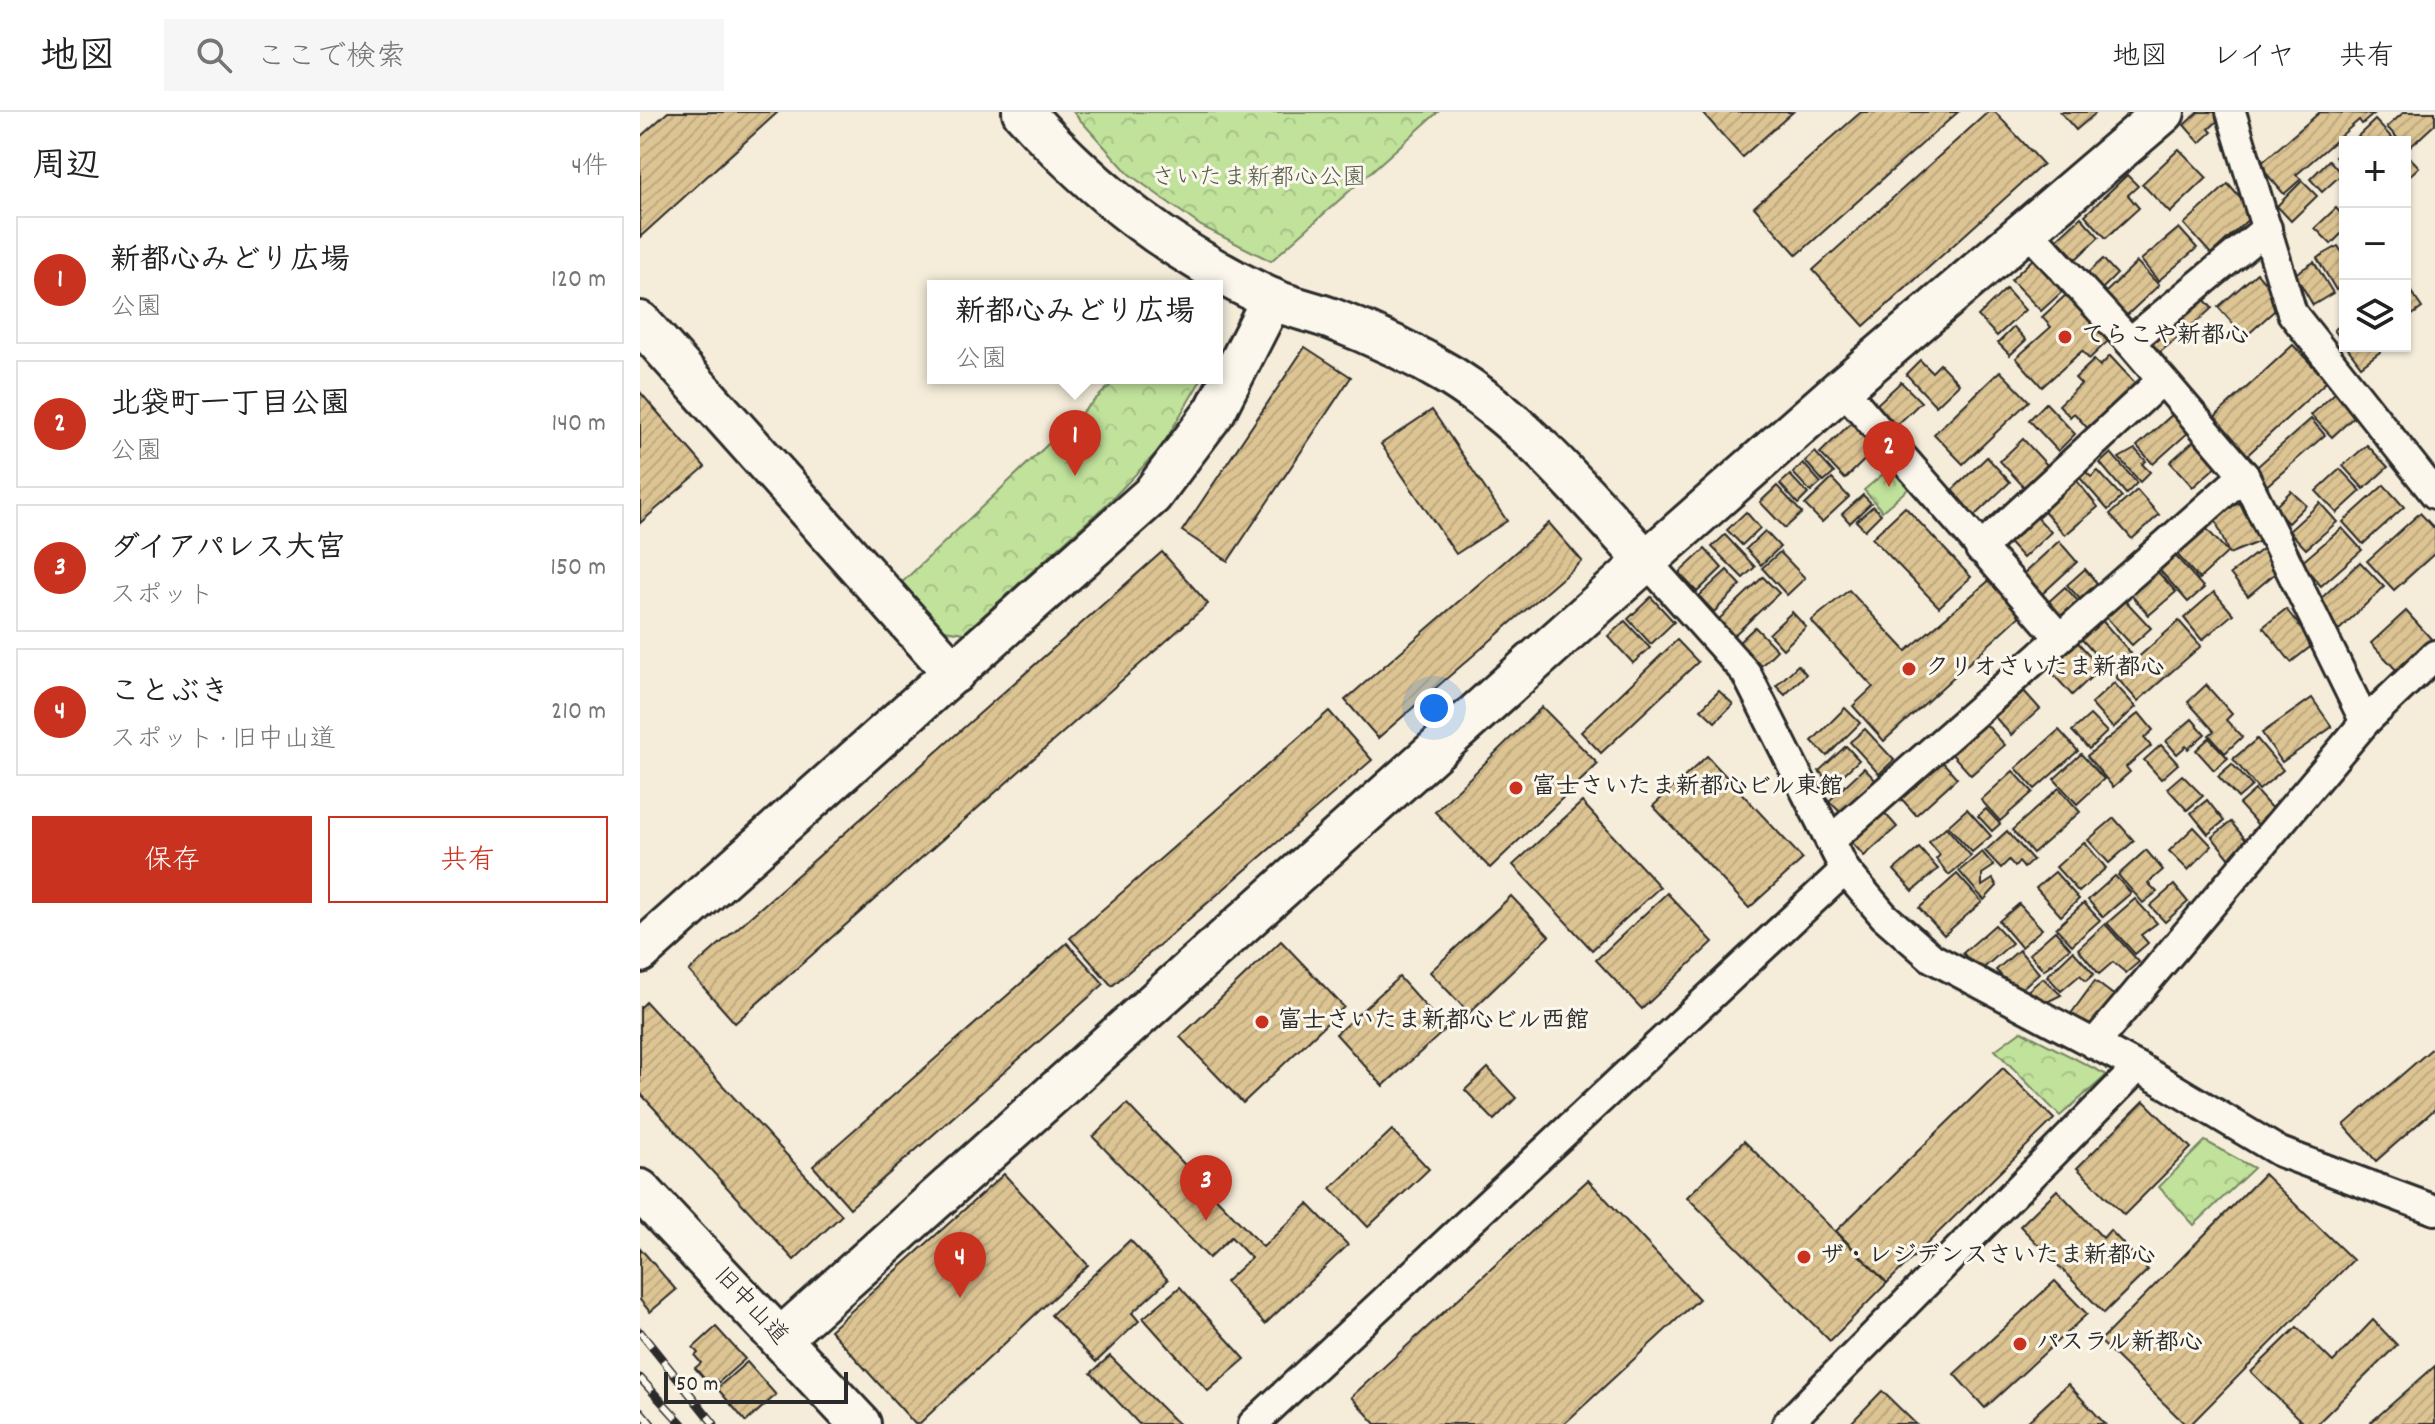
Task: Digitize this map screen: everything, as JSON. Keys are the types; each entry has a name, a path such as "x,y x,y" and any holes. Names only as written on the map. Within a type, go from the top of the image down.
{"street":[{"path":"1023,112 1063,156 1106,196 1159,235 1215,270 1272,299 1394,344 1454,378 1504,414 1548,455 1746,673 1845,870 1884,916 1932,958 2138,1067 2280,1152 2435,1210"},
{"path":"780,1339 1646,561 2164,112"},
{"path":"2231,112 2292,313 2435,494"},
{"path":"2130,342 2267,228"},
{"path":"2027,230 2130,342 2244,475 2365,722"},
{"path":"640,952 1152,495 1215,411 1272,299"},
{"path":"640,322 954,673"},
{"path":"1980,549 2162,380"},
{"path":"1842,388 2059,637"},
{"path":"1830,841 2244,475"},
{"path":"2094,1044 2365,722 2435,655"},
{"path":"1253,1424 1845,870"},
{"path":"1787,1424 2138,1067"},
{"name":"旧中山道","path":"640,1190 860,1424"}],"green space":[{"name":"さいたま新都心公園","path":"1073,112 1438,112 1271,261 1201,226 1129,174"},
{"path":"1112,384 1198,384 1161,448 1108,503 964,633 937,629 896,588"},
{"path":"1896,463 1914,484 1882,511 1864,490"},
{"path":"2021,1031 2107,1075 2060,1116 1995,1050"},
{"path":"2205,1141 2254,1168 2194,1225 2159,1187"}],"building":[{"path":"668,112 778,112 640,237 640,137"},
{"path":"1702,112 1793,112 1742,157"},
{"path":"1861,112 1958,112 1797,255 1754,207"},
{"path":"1988,112 1995,112 2043,164 1864,326 1813,270"},
{"path":"2060,112 2097,112 2076,130"},
{"path":"2198,112 2217,112 2222,117 2200,143 2184,125"},
{"path":"2320,112 2374,114 2362,124 2359,120 2339,136 2296,175 2301,179 2284,194 2259,165"},
{"path":"2404,112 2435,112 2435,124 2411,146 2411,136 2395,136 2387,127"},
{"path":"2375,120 2390,136 2358,136"},
{"path":"2179,149 2207,178 2170,213 2142,184"},
{"path":"2411,158 2419,167 2411,174"},
{"path":"2329,160 2339,171 2339,177 2322,192 2310,179"},
{"path":"2127,175 2138,186 2128,195 2139,208 2106,238 2085,215"},
{"path":"2302,181 2317,196 2291,221 2277,206"},
{"path":"2228,184 2254,214 2211,254 2184,224"},
{"path":"2336,208 2339,211 2339,236 2331,244 2315,228"},
{"path":"2081,217 2099,237 2076,259 2057,239"},
{"path":"2179,228 2197,248 2158,281 2141,260"},
{"path":"2339,248 2339,288 2336,290 2317,258"},
{"path":"2035,257 2065,289 2041,311 2011,280"},
{"path":"2103,259 2117,274 2096,295 2081,279"},
{"path":"2137,262 2159,285 2126,316 2104,294"},
{"path":"2314,262 2333,293 2313,305 2295,274"},
{"path":"2257,273 2283,303 2245,337 2218,307"},
{"path":"2006,289 2025,310 1997,336 1978,316"},
{"path":"2411,292 2422,308 2411,316"},
{"path":"2067,294 2109,340 2089,359 2082,351 2042,387 2016,358 2051,327 2042,317"},
{"path":"2203,298 2212,308 2187,331 2178,321"},
{"path":"2172,323 2182,334 2159,353 2149,343"},
{"path":"2014,327 2026,340 2010,355 1998,343"},
{"path":"2293,345 2327,381 2241,461 2207,424"},
{"path":"1305,347 1351,377 1228,561 1182,531"},
{"path":"2350,352 2380,352 2361,366"},
{"path":"2110,356 2137,385 2089,430 2074,413 2070,417 2059,405 2081,384 2075,378 2094,360 2100,366"},
{"path":"1920,360 1932,372 1940,364 1959,384 1936,406 1906,374"},
{"path":"2000,371 2029,401 1963,464 1934,434"},
{"path":"1901,382 1921,402 1894,428 1874,407"},
{"path":"640,392 705,467 640,523"},
{"path":"2336,392 2356,415 2332,437 2311,415"},
{"path":"2046,403 2075,434 2058,451 2029,420"},
{"path":"1432,410 1507,521 1456,554 1381,444"},
{"path":"2174,413 2190,431 2153,464 2137,446"},
{"path":"2311,419 2325,435 2264,488 2250,473"},
{"path":"1852,422 1877,448 1845,479 1820,453"},
{"path":"2197,438 2220,463 2193,487 2170,462"},
{"path":"2023,439 2048,466 2025,488 2000,461"},
{"path":"2367,445 2388,467 2364,489 2343,466"},
{"path":"2135,449 2146,461 2142,464 2150,472 2140,482 2119,458"},
{"path":"1815,452 1834,473 1824,482 1805,461"},
{"path":"2111,453 2137,483 2126,494 2100,463"},
{"path":"1987,457 2010,482 1973,517 1950,492"},
{"path":"1803,463 1821,483 1811,492 1793,473"},
{"path":"2340,469 2361,491 2337,513 2316,491"},
{"path":"2098,471 2122,497 2108,510 2080,478 2086,472 2091,477"},
{"path":"1790,475 1808,494 1798,504 1780,484"},
{"path":"2074,477 2098,507 2065,535 2040,506"},
{"path":"1832,479 1849,497 1822,522 1805,505"},
{"path":"2384,485 2404,507 2363,544 2343,522"},
{"path":"1777,486 1802,513 1785,528 1760,502"},
{"path":"2137,490 2159,515 2132,539 2110,514"},
{"path":"2291,491 2306,505 2288,523 2273,509"},
{"path":"1863,495 1871,503 1850,523 1842,514"},
{"path":"2245,501 2261,541 2229,554 2213,514"},
{"path":"2320,503 2337,522 2306,549 2289,531"},
{"path":"1873,506 1881,514 1865,530 1856,521"},
{"path":"1905,507 1971,577 1939,607 1872,538"},
{"path":"1746,512 1760,528 1742,545 1727,530"},
{"path":"2033,513 2051,532 2023,558 2005,538"},
{"path":"2420,513 2435,529 2435,553 2394,590 2367,561"},
{"path":"1549,523 1582,561 1378,738 1345,700"},
{"path":"2204,526 2228,552 2199,579 2175,552"},
{"path":"2342,528 2362,550 2321,586 2301,563"},
{"path":"1765,531 1780,547 1761,565 1746,549"},
{"path":"1725,535 1755,567 1743,578 1712,547"},
{"path":"2059,541 2077,562 2041,595 2023,574"},
{"path":"1705,549 1722,568 1697,592 1679,573"},
{"path":"2262,549 2279,570 2248,596 2230,574"},
{"path":"1162,552 1208,604 735,1023 689,971"},
{"path":"1780,552 1805,578 1787,595 1762,568"},
{"path":"2172,552 2204,588 2188,602 2156,566"},
{"path":"2360,562 2384,587 2339,630 2315,604"},
{"path":"2085,569 2097,583 2080,599 2067,585"},
{"path":"1727,570 1741,585 1714,612 1699,596"},
{"path":"2157,571 2176,592 2149,615 2130,594"},
{"path":"1763,577 1779,593 1731,638 1716,622"},
{"name":"クリオさいたま新都心","path":"1991,579 2022,614 1884,741 1853,706 1873,687 1811,621 1849,590 1906,651"},
{"path":"2065,587 2079,602 2060,619 2046,604"},
{"path":"2214,592 2233,614 2202,640 2184,618"},
{"path":"1651,597 1674,622 1651,644 1628,619"},
{"path":"2123,598 2151,628 2132,645 2104,615"},
{"path":"2286,609 2314,644 2291,662 2263,627"},
{"path":"2406,611 2433,641 2398,672 2371,643"},
{"path":"1792,612 1806,627 1783,649 1769,634"},
{"path":"2098,616 2131,653 2110,671 2077,634"},
{"path":"1625,621 1650,648 1633,663 1608,636"},
{"path":"2179,621 2201,646 2138,701 2116,677"},
{"path":"1755,627 1777,650 1760,667 1738,643"},
{"path":"2073,637 2101,668 2072,695 2044,664"},
{"path":"1677,640 1698,662 1601,753 1581,732"},
{"path":"1798,665 1806,674 1785,695 1776,686"},
{"path":"2114,683 2136,707 2113,728 2091,704"},
{"path":"2206,685 2232,714 2226,720 2242,737 2225,753 2209,735 2214,731 2188,702"},
{"path":"1719,691 1733,704 1715,722 1701,709"},
{"path":"2024,691 2040,709 2011,735 1995,717"},
{"path":"2312,698 2332,727 2282,762 2262,733"},
{"name":"富士さいたま新都心ビル東館","path":"1542,707 1598,764 1490,868 1435,812"},
{"path":"1845,708 1860,723 1827,756 1812,741"},
{"path":"1329,711 1372,760 1112,986 1070,938"},
{"path":"2139,713 2153,730 2144,738 2151,746 2126,767 2130,772 2113,787 2087,756"},
{"path":"2090,715 2107,732 2089,749 2072,731"},
{"path":"2192,719 2205,734 2177,754 2166,741"},
{"path":"1983,721 2005,745 1971,775 1949,751"},
{"path":"1865,729 1894,760 1879,774 1850,742"},
{"path":"2059,730 2078,751 2035,789 2016,768"},
{"path":"2209,738 2228,758 2214,770 2196,750"},
{"path":"2257,739 2283,770 2259,790 2233,759"},
{"path":"2161,745 2178,764 2161,779 2144,760"},
{"path":"1846,746 1859,760 1832,785 1819,771"},
{"path":"2081,754 2104,779 2077,804 2054,779"},
{"path":"1707,756 1803,859 1749,908 1653,806"},
{"path":"1940,759 1957,778 1916,815 1899,796"},
{"path":"2232,764 2252,786 2238,798 2218,776"},
{"path":"1864,768 1879,784 1845,817 1829,801"},
{"path":"2013,771 2033,792 2000,821 1981,800"},
{"path":"2182,775 2203,796 2187,810 2167,788"},
{"path":"2059,788 2080,812 2033,853 2012,830"},
{"path":"2255,790 2274,811 2258,825 2239,804"},
{"path":"2207,800 2224,821 2208,834 2191,813"},
{"path":"1582,802 1660,887 1592,950 1513,865"},
{"path":"1967,809 1991,836 1972,852 1948,826"},
{"path":"1986,809 2000,824 1992,831 1978,816"},
{"path":"1882,810 1897,827 1864,856 1849,839"},
{"path":"2114,818 2134,841 2109,863 2088,840"},
{"path":"2231,822 2247,841 2246,846 2230,859 2212,837"},
{"path":"1946,827 1971,856 1949,875 1936,859 1940,855 1929,842"},
{"path":"2194,827 2212,846 2188,870 2169,851"},
{"path":"2007,831 2033,860 2024,868 2019,862 2015,867 2009,860 2001,868 1985,851"},
{"path":"2084,842 2106,868 2079,892 2056,867"},
{"path":"1919,848 1938,869 1913,891 1894,870"},
{"path":"2146,850 2163,870 2148,883 2157,892 2143,903 2118,875"},
{"path":"1982,852 1994,866 1982,874 1982,886 1993,879 1997,886 1984,900 1959,871"},
{"path":"2055,872 2079,899 2061,916 2036,888"},
{"path":"1957,874 1982,902 1944,935 1919,908"},
{"path":"2115,876 2131,893 2103,917 2088,900"},
{"path":"2174,885 2188,902 2165,922 2150,906"},
{"path":"1667,893 1713,942 1642,1009 1596,960"},
{"path":"1511,896 1549,936 1469,1013 1430,972"},
{"path":"2135,899 2157,923 2141,935 2148,943 2135,954 2107,923"},
{"path":"2084,903 2100,920 2072,945 2056,928"},
{"path":"2019,904 2042,929 2021,947 1999,921"},
{"path":"2105,924 2139,962 2126,973 2113,962 2099,974 2078,949"},
{"path":"1995,925 2012,943 1979,972 1963,953"},
{"path":"2055,931 2070,948 2044,970 2029,954"},
{"name":"富士さいたま新都心ビル西館","path":"1281,941 1344,1007 1243,1103 1180,1037"},
{"path":"1067,943 1104,984 850,1208 813,1166"},
{"path":"2019,950 2039,973 2017,993 1996,970"},
{"path":"2073,951 2094,974 2086,981 2080,975 2061,991 2047,976"},
{"path":"1399,977 1446,1029 1383,1086 1336,1034"},
{"path":"2043,978 2061,995 2043,1004 2025,993"},
{"path":"2095,981 2120,1000 2095,1033 2070,1015"},
{"path":"646,1002 842,1215 794,1260 640,1093 640,1008"},
{"path":"2435,1046 2435,1109 2376,1161 2344,1125"},
{"path":"1488,1068 1516,1098 1494,1120 1465,1090"},
{"path":"2003,1068 2054,1119 1887,1283 1836,1231"},
{"path":"2144,1101 2191,1148 2124,1215 2077,1168"},
{"path":"1127,1104 1263,1247 1308,1204 1348,1245 1265,1324 1225,1282 1251,1258 1231,1237 1209,1258 1093,1137"},
{"path":"1392,1130 1429,1169 1368,1227 1331,1188"},
{"name":"ザ・レジデンスさいたま新都心","path":"1744,1141 1887,1283 1830,1341 1687,1197"},
{"path":"1004,1174 1088,1265 919,1424 915,1424 830,1330"},
{"path":"2264,1174 2353,1260 2191,1424 2185,1424 2100,1341"},
{"path":"1588,1180 1699,1299 1564,1424 1376,1424 1351,1397"},
{"path":"2057,1190 2103,1238 2110,1230 2148,1270 2104,1313 2020,1226"},
{"path":"1130,1240 1168,1280 1132,1313 1139,1321 1096,1362 1051,1315"},
{"path":"640,1248 676,1290 650,1312 640,1300"},
{"name":"パスラル新都心","path":"2055,1281 2087,1314 1985,1408 1954,1374"},
{"path":"1180,1287 1245,1359 1208,1391 1143,1318"},
{"path":"2373,1320 2397,1345 2317,1424 2304,1424 2251,1372 2297,1327 2333,1362"},
{"path":"716,1327 745,1359 718,1383 716,1380 710,1385 695,1368 701,1363 693,1348"},
{"path":"1110,1356 1179,1424 1139,1424 1091,1373"},
{"path":"747,1362 776,1395 746,1422 717,1388"},
{"path":"2435,1366 2435,1424 2369,1424"},
{"path":"2068,1384 2105,1424 2025,1424"},
{"path":"1882,1391 1916,1424 1850,1424"}],"railway":[{"path":"640,1332 714,1424"},
{"path":"640,1378 682,1424"},
{"path":"640,1411 651,1424"}],"place":[{"name":"てらこや新都心","path":"2065,337"},
{"name":"新都心みどり広場","path":"1075,476"},
{"name":"北袋町一丁目公園","path":"1889,487"},
{"name":"クリオさいたま新都心","path":"1909,669"},
{"name":"富士さいたま新都心ビル東館","path":"1516,788"},
{"name":"富士さいたま新都心ビル西館","path":"1262,1022"},
{"name":"ダイアパレス大宮","path":"1206,1221"},
{"name":"ザ・レジデンスさいたま新都心","path":"1804,1257"},
{"name":"ことぶき","path":"960,1298"},
{"name":"パスラル新都心","path":"2020,1344"}]}
